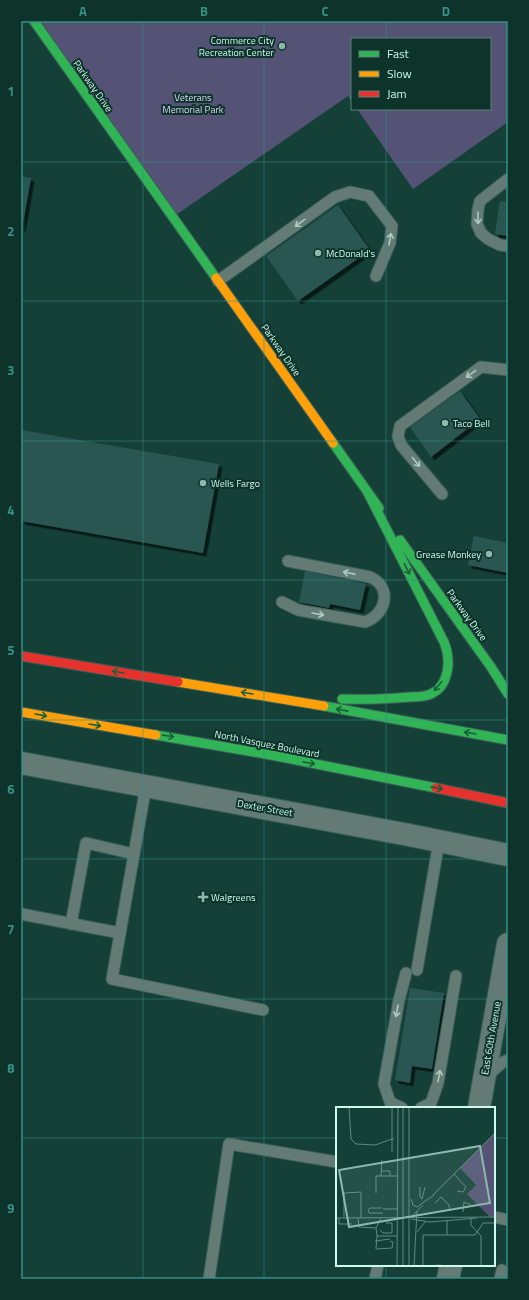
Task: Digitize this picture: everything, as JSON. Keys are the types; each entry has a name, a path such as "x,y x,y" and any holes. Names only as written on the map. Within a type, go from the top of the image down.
{"main road":[{"name":"Parkway Drive","path":"34,21 491,667 508,694"},
{"path":"285,699 371,700 422,696 431,693 442,683 446,673 448,653 439,631 368,493"},
{"path":"21,656 285,699 508,740"},
{"path":"491,667 502,670"},
{"name":"North Vasquez Boulevard","path":"21,712 271,755 508,803"}],"street":[{"name":"Dexter Street","path":"21,763 508,855"},
{"name":"East 60th Avenue","path":"479,1107 484,1078 501,1010 508,944"},
{"path":"448,1279 450,1266"}],"lane":[{"path":"508,179 480,201 477,224 481,233 488,239 500,245 508,246"},
{"path":"218,281 335,197 350,192 369,196 392,226 390,243 376,276"},
{"path":"442,494 402,445 398,436 400,426 481,367 508,370"},
{"path":"282,602 298,610 365,622 372,620 376,616 383,605 385,598 381,585 375,579 370,577 288,561"},
{"path":"146,786 112,979 264,1010"},
{"path":"400,1107 390,1102 384,1084 399,1000 412,971 439,841"},
{"path":"71,924 86,843 134,854"},
{"path":"21,914 120,933"},
{"path":"423,1107 431,1103 438,1083 456,976"},
{"path":"484,1078 503,1062 508,1060"},
{"path":"209,1279 228,1144 336,1162"},
{"path":"495,1217 508,1220"},
{"path":"375,1279 378,1266"}],"green space":[{"name":"Veterans Memorial Park","path":"34,21 508,21 508,122 413,189 358,110 491,110 491,38 351,38 351,100 348,96 173,217"}],"building":[{"path":"21,176 31,178 22,229 21,229"},
{"path":"500,201 508,202 508,236 495,234"},
{"name":"McDonald's","path":"338,205 370,250 298,301 266,256"},
{"name":"Taco Bell","path":"460,391 480,419 431,457 410,427"},
{"path":"21,430 219,464 203,553 21,521"},
{"name":"Grease Monkey","path":"474,536 508,543 508,573 468,565"},
{"path":"305,571 366,584 360,610 330,604 329,608 299,602"},
{"path":"410,988 444,993 432,1069 412,1066 410,1083 395,1080"}],"traffic: fast":[{"path":"34,21 216,278"},
{"path":"333,443 379,508"},
{"path":"342,699 376,699 426,696 437,690 442,684 448,664 448,656 444,642 368,493"},
{"path":"400,540 491,667 508,694"},
{"path":"324,706 508,740"},
{"path":"156,735 271,755 436,788"}],"traffic: slow":[{"path":"216,278 333,443"},
{"path":"178,682 324,706"},
{"path":"21,712 156,735"}],"traffic: jam":[{"path":"21,656 178,682"},
{"path":"436,788 508,803"}],"place":[{"name":"Commerce City Recreation Center","path":"282,46"},
{"name":"McDonald's","path":"318,253"},
{"name":"Taco Bell","path":"445,423"},
{"name":"Wells Fargo","path":"203,483"},
{"name":"Grease Monkey","path":"489,554"},
{"name":"Walgreens","path":"203,897"}]}
